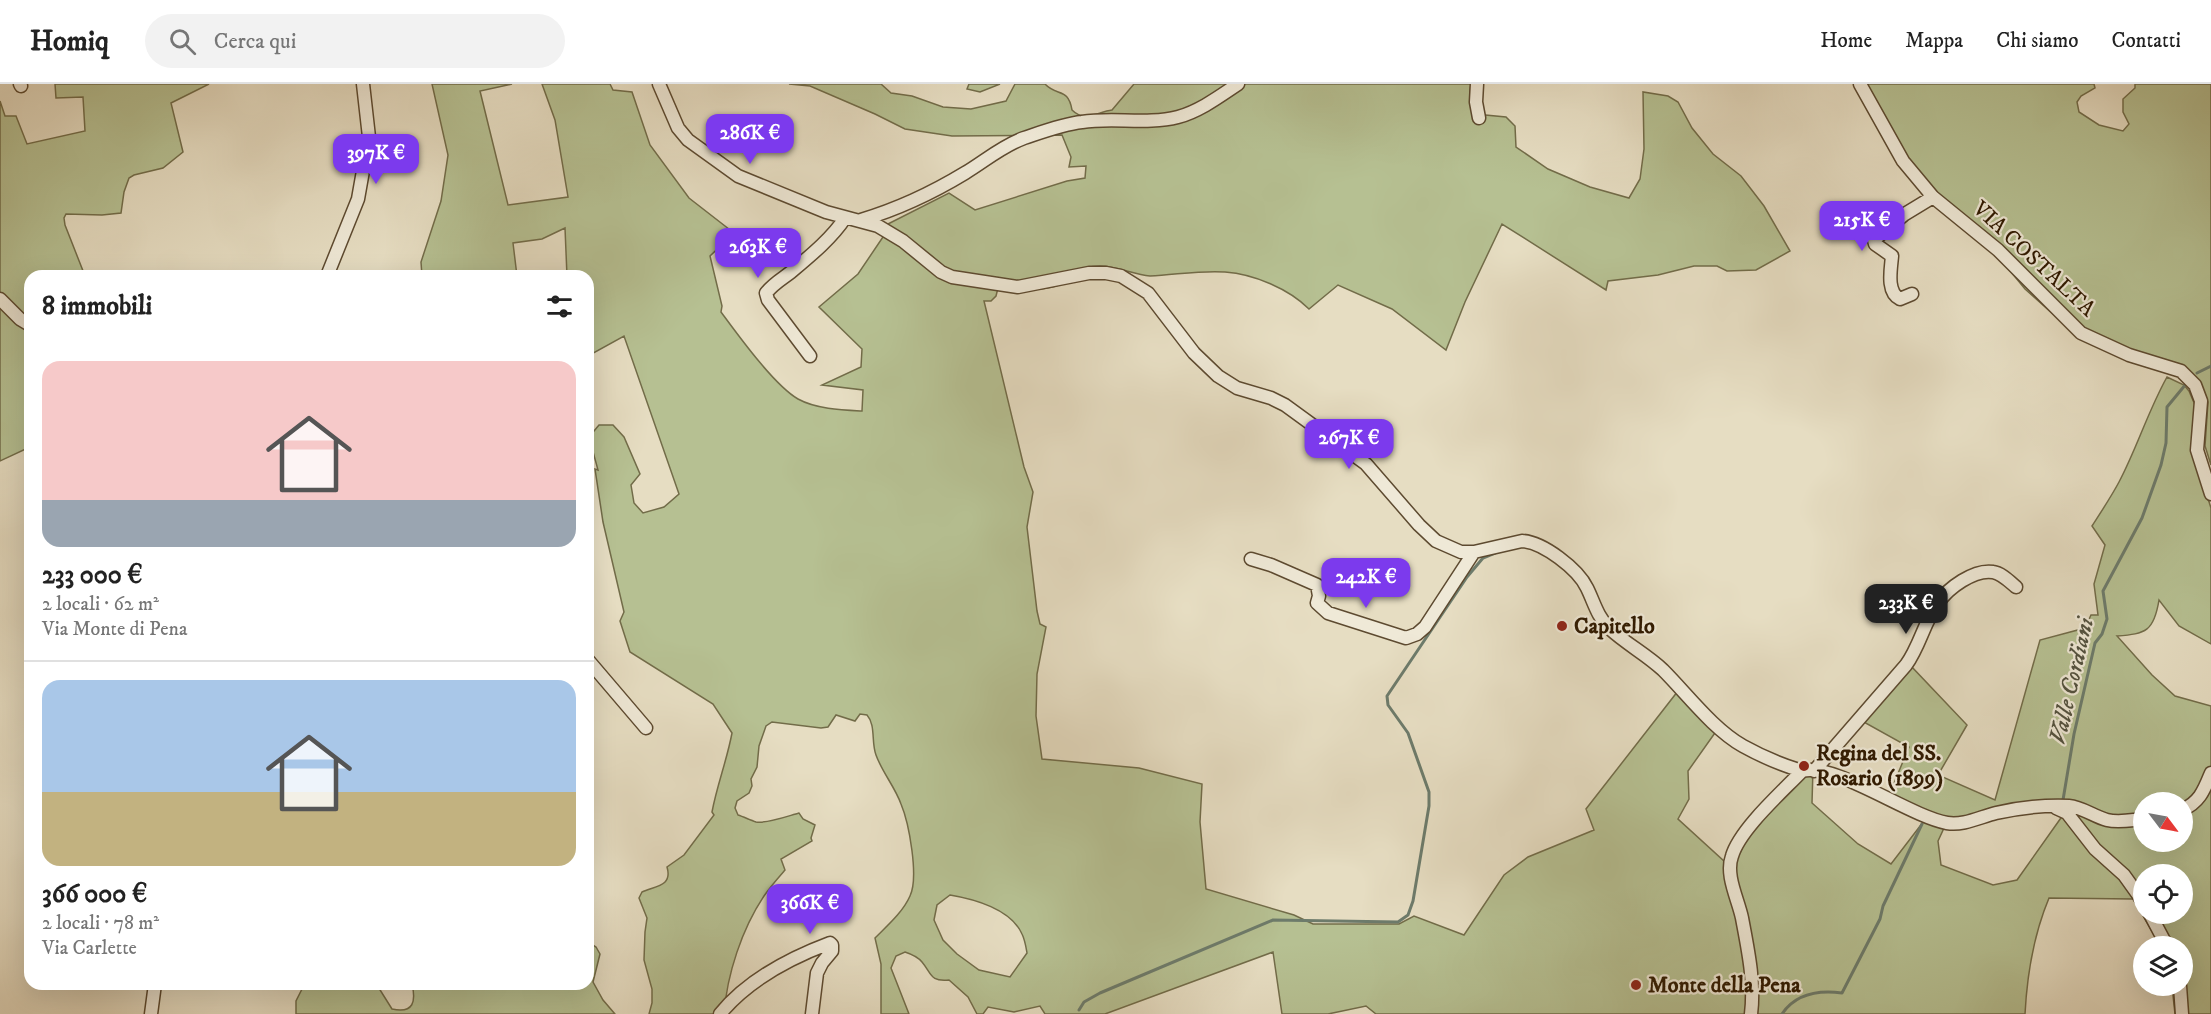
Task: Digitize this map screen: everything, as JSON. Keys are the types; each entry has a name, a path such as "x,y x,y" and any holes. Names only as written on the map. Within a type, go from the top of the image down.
{"street":[{"path":"329,270 358,199 369,137 363,84"},
{"path":"659,84 678,128 688,140 738,176 826,212 878,226 903,241 941,272 952,277 1018,287 1089,273 1106,273 1131,281 1148,293 1167,321 1207,368 1237,388 1271,398 1285,405 1366,464 1419,525 1436,541 1461,552 1474,552 1522,541 1546,549 1581,579 1602,620 1664,671 1727,734 1743,746 1808,771 1852,782 1910,810 1948,823 1970,821 1997,813 2070,806 2117,822 2133,820"},
{"path":"860,221 894,210 931,192 968,172 995,151 1023,138 1082,122 1179,117 1210,103 1238,84"},
{"path":"1477,84 1476,102 1479,118"},
{"name":"VIA COSTALTA","path":"1860,84 1902,161 1933,197 1998,250 2080,333 2129,355 2181,371 2195,385 2201,401 2198,450 2211,494"},
{"path":"1912,294 1900,299 1895,296 1891,289 1892,256 1875,244 1874,240 1905,214 1933,197"},
{"path":"810,356 768,300 766,293 773,284 819,247 845,218"},
{"path":"0,299 24,321"},
{"path":"1251,559 1317,585 1319,596 1317,603 1328,613 1406,638 1417,634 1425,627 1474,552"},
{"path":"1751,1014 1750,966 1733,883 1731,858 1742,837 1808,771 1906,665 1913,656 1938,602 1947,593 1968,577 1986,572 2001,575 2016,587"},
{"path":"594,667 646,728"},
{"path":"2193,802 2199,798 2211,773"},
{"path":"2055,808 2067,813 2095,849 2124,875 2133,888"},
{"path":"720,1014 732,999 752,985 796,958 830,943 832,951 822,963 818,973 812,1014"},
{"path":"151,1014 154,990"},
{"path":"2181,996 2182,1014"}],"green space":[{"path":"55,84 209,84 171,103 183,152 163,168 129,178 121,213 66,214 65,225 83,270 24,270 24,450 0,461 0,101 5,116 16,116 27,144 85,131 83,97 56,98"},
{"path":"432,84 512,84 480,91 508,205 568,197 555,120 542,84 610,84 613,90 632,92 650,145 689,198 734,233 710,256 722,306 721,312 747,346 778,383 798,399 821,407 862,411 863,390 822,385 861,367 862,349 819,307 858,274 885,234 884,226 949,193 975,210 1067,181 1085,178 1086,166 1069,167 1071,157 1062,135 952,136 905,129 810,86 789,84 881,84 891,93 912,96 943,107 971,109 1006,101 1015,84 1045,84 1065,95 1072,110 1077,114 1091,116 1112,110 1134,84 1471,84 1470,91 1475,114 1506,117 1515,126 1516,147 1548,169 1590,187 1629,198 1640,179 1644,149 1643,92 1668,96 1678,102 1692,128 1713,154 1741,176 1764,206 1790,251 1756,270 1727,271 1717,266 1694,266 1658,275 1608,281 1606,290 1502,224 1465,302 1446,350 1392,309 1338,285 1309,309 1281,289 1259,279 1236,273 1197,272 1150,276 1110,267 1094,266 1082,270 1066,282 1044,289 998,288 996,296 991,301 984,301 1024,467 1033,492 1027,527 1037,611 1040,624 1046,627 1037,674 1036,716 1042,759 1139,768 1202,784 1200,822 1206,889 1294,915 1313,924 1399,924 1414,916 1464,935 1504,875 1528,857 1594,830 1586,809 1678,691 1717,730 1688,771 1689,799 1678,819 1724,861 1731,848 1803,764 1813,768 1812,803 1858,844 1891,864 1927,817 1887,800 1909,747 1862,721 1909,664 1967,725 1938,775 1995,800 2040,640 2085,628 2091,615 2098,615 2094,584 2105,545 2092,526 2119,482 2167,377 2184,385 2195,405 2192,448 2211,508 2211,644 2179,626 2159,600 2154,618 2147,629 2135,634 2117,636 2152,675 2175,696 2211,706 2211,1014 2175,1014 2173,996 2193,996 2193,936 2155,936 2148,924 2193,924 2193,864 2133,864 2133,899 2049,898 2032,955 2025,1014 1376,1014 1366,1006 1328,1014 1282,1014 1273,952 1105,1014 1045,1014 1040,1006 1014,1012 988,1007 983,1014 977,1014 968,997 949,980 938,980 920,960 905,952 896,956 891,968 909,1014 881,1014 881,964 875,938 907,902 913,887 914,876 910,836 901,804 876,755 870,719 867,715 860,714 855,721 836,715 828,727 821,728 772,722 766,726 759,746 757,767 751,779 752,786 749,793 737,801 735,808 738,815 756,822 771,821 799,813 803,819 815,825 812,841 781,859 785,870 756,909 742,937 728,983 724,1014 649,1014 652,989 644,960 647,918 639,898 642,892 665,882 668,874 667,867 684,855 714,815 712,812 714,802 732,733 713,704 630,652 620,621 624,612 603,522 595,469 598,470 594,455 594,431 599,425 613,425 624,437 640,474 631,485 634,503 643,513 664,507 679,494 624,336 594,353 594,270 567,270 565,228 542,239 513,243 516,270 422,270 421,262 441,201 448,155","holes":["2052,811 2063,815 2017,880 1993,885 1941,865 1938,841 1945,826 1952,828 1975,826 2022,813","950,895 970,899 1001,912 1017,925 1022,934 1027,953 1010,977 979,970 943,940 934,920 937,905"]},
{"path":"969,84 1000,84 980,92 967,89"},
{"path":"1859,84 2094,84 2095,88 2081,96 2077,102 2079,112 2099,125 2123,131 2129,124 2123,112 2123,99 2135,88 2135,84 2211,84 2211,465 2205,446 2208,402 2201,384 2112,341 2080,338 2025,289 1979,233 1929,196"},
{"path":"594,946 600,954 594,978"},
{"path":"594,984 603,1000 615,1014 296,1014 296,1001 302,990 380,990 392,1009 399,1010 409,1008 414,996 413,990 594,990"}],"waterway":[{"name":"Valle Cordiani","path":"2197,373 2211,366"},
{"name":"Valle Cordiani","path":"2059,801 2063,800 2074,734 2095,643 2102,634 2107,619 2103,591 2142,518 2161,465 2166,443 2167,407 2186,384"},
{"path":"1079,1010 1084,1002 1100,993 1273,920 1398,922 1408,915 1413,901 1429,806 1429,792 1408,733 1388,705 1387,696 1467,577 1483,558 1495,553"},
{"name":"Valle Cordiani","path":"1782,1014 1794,1001 1809,994 1842,993 1880,919 1883,906 1922,824"}],"place":[{"name":"Capitello","path":"1562,626"},
{"name":"Regina del SS. Rosario (1899)","path":"1804,766"},
{"name":"Monte della Pena","path":"1636,985"}]}
